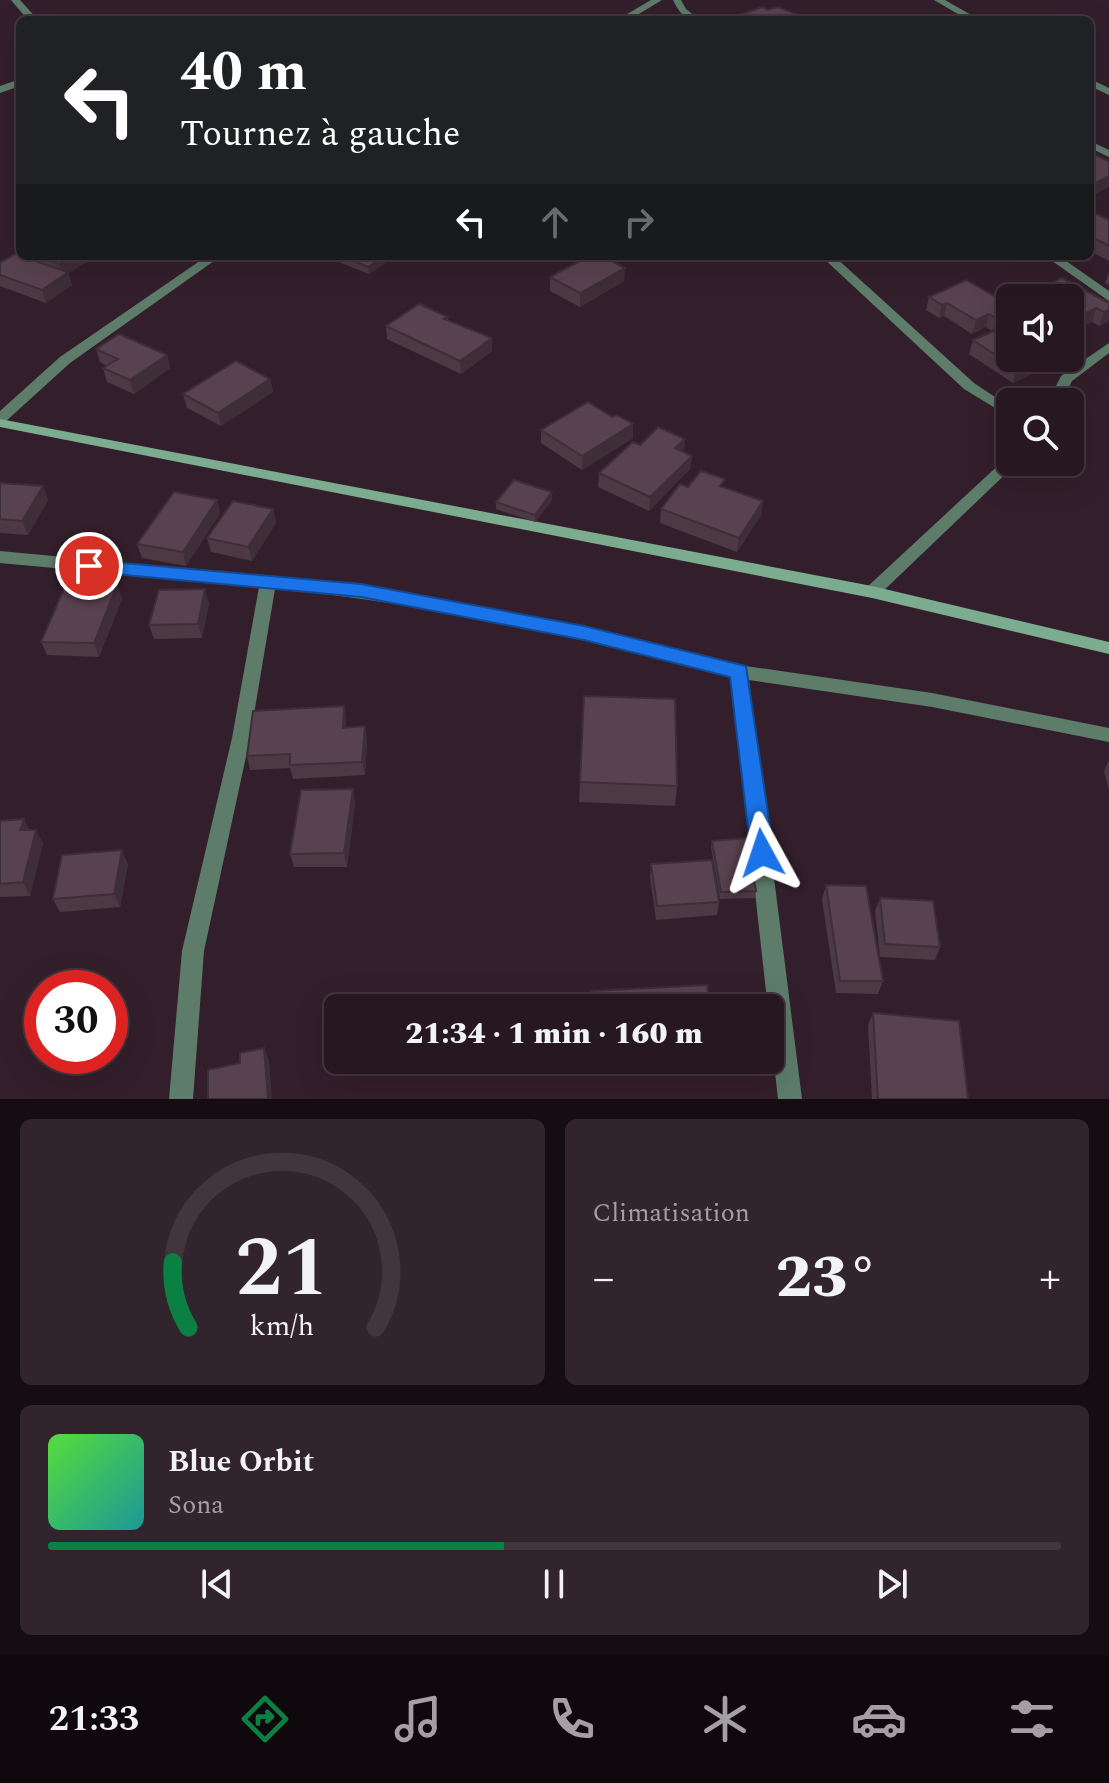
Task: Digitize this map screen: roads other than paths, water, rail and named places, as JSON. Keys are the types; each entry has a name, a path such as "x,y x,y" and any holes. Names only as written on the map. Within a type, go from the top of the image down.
{"main road":[{"path":"0,421 872,592 1109,648"}],"street":[{"path":"15,0 29,16"},
{"path":"629,16 658,0"},
{"path":"677,0 690,16"},
{"path":"938,0 968,16"},
{"path":"0,421 65,360 209,260"},
{"path":"831,260 969,386 996,404"},
{"path":"1057,260 1109,297"},
{"path":"1062,388 1066,379 1109,347"},
{"path":"872,592 996,475"},
{"path":"0,557 361,591 584,633 739,672 932,700 1109,735"},
{"path":"181,1099 193,951 241,738 268,582"},
{"path":"739,672 757,792 777,1004 790,1099"}]}
